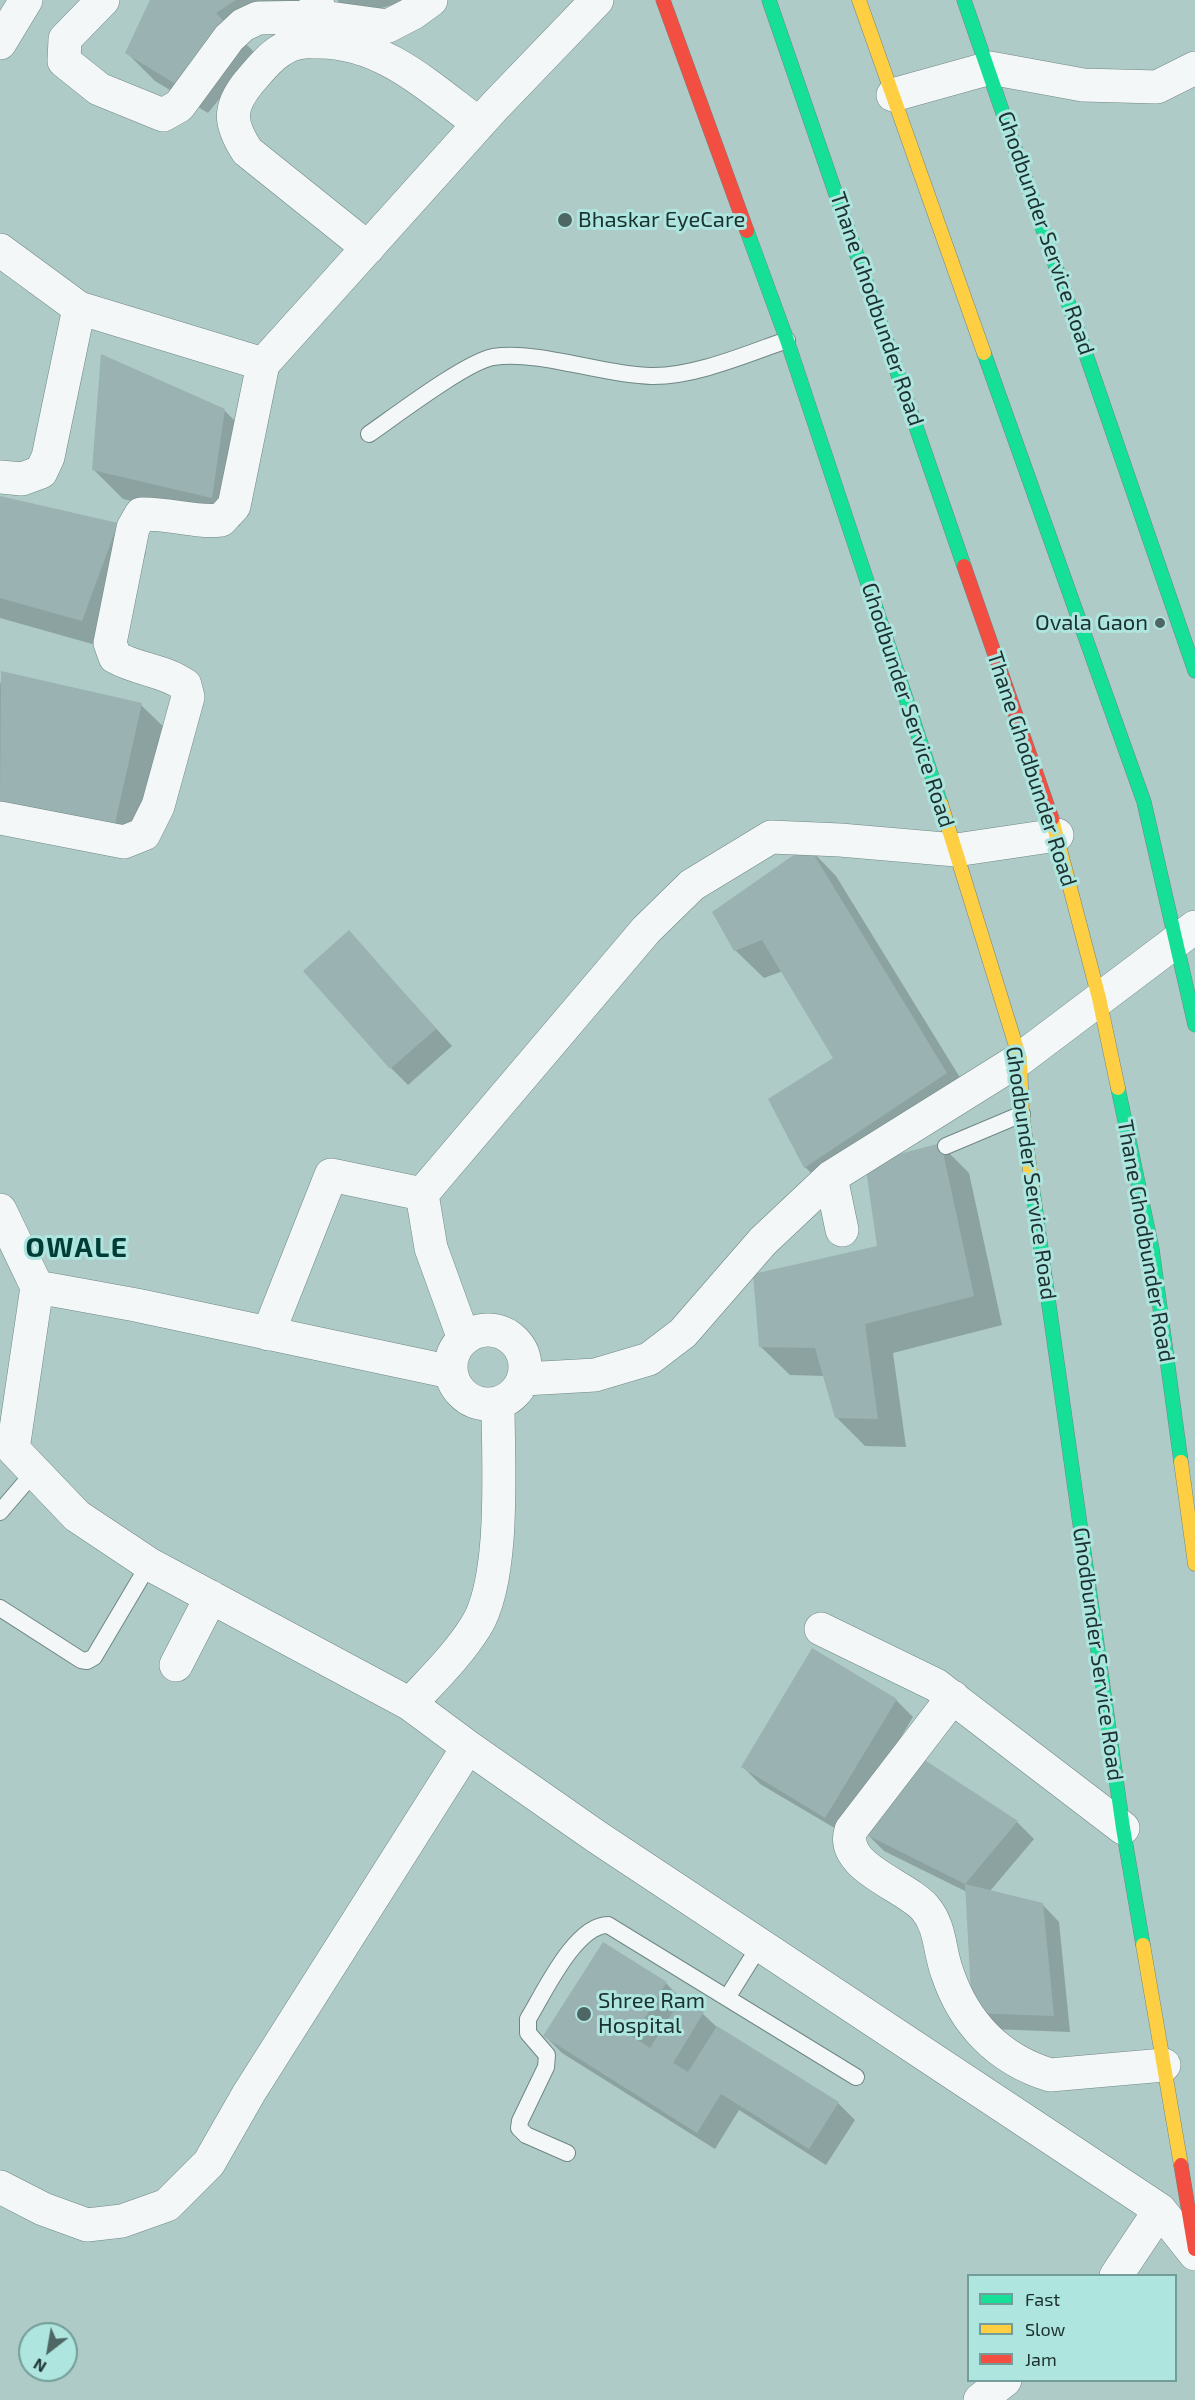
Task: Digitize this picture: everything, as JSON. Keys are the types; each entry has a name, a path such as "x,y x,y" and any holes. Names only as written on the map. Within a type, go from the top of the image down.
{"street":[{"path":"0,43 16,13 26,0"},
{"path":"103,0 65,39 64,61 99,89 163,115 179,106 229,38 243,25 258,18 319,9 388,26 413,14 431,0"},
{"path":"0,818 124,842 144,834 158,806 188,698 185,685 172,676 130,665 115,657 110,643 133,528 141,514 156,513 204,522 221,520 234,506 263,364 479,124 597,0"},
{"name":"Ghodbunder Service Road","path":"663,0 787,340 956,850 1020,1059 1022,1114 1123,1828 1195,2249"},
{"name":"Thane Ghodbunder Road","path":"769,0 1057,835 1099,998 1152,1250 1195,1564"},
{"path":"859,0 1144,802 1185,933 1195,1025"},
{"name":"Ghodbunder Service Road","path":"964,0 990,68 1195,670"},
{"path":"368,248 247,151 235,132 232,113 239,98 271,56 298,42 343,42 400,65 479,124"},
{"path":"893,95 990,68 1083,85 1157,87 1195,68"},
{"path":"0,250 79,308 263,364"},
{"path":"0,477 22,479 41,472 48,457 79,308"},
{"path":"464,1339 431,1248 422,1194 646,930 701,879 771,837 840,840 956,850 1057,835"},
{"path":"524,1379 596,1375 649,1359 683,1333 763,1241 831,1177 1020,1059 1185,933"},
{"path":"268,1334 331,1175 422,1194"},
{"path":"831,1177 842,1230"},
{"path":"0,1210 37,1287 16,1462 77,1516 149,1564 410,1704 468,1747 760,1945 1160,2210 1195,2254"},
{"path":"37,1287 136,1305 451,1372"},
{"path":"486,1330 498,1331 509,1336 524,1355 524,1379 509,1398 498,1403 480,1403 463,1394 451,1372 456,1348 464,1339 486,1330"},
{"path":"410,1704 451,1660 477,1624 493,1578 498,1510 498,1403"},
{"path":"176,1665 211,1597"},
{"path":"821,1629 936,1685 1123,1828"},
{"path":"953,1697 850,1830 849,1847 857,1859 924,1907 938,1931 946,1971 966,2017 998,2049 1032,2070 1050,2075 1164,2065"},
{"path":"0,2187 44,2209 87,2225 122,2221 167,2205 209,2163 255,2083 468,1747"},
{"path":"1117,2274 1160,2210"},
{"path":"980,2400 1002,2382"}],"lane":[{"path":"369,434 471,365 492,357 519,357 650,376 667,375 733,358 787,340"},
{"path":"946,1146 1022,1114"},
{"path":"0,1512 16,1462"},
{"path":"0,1608 81,1660 87,1661 94,1657 149,1564"},
{"path":"567,2153 526,2135 519,2128 520,2121 546,2067 547,2055 528,2034 528,2019 579,1937 597,1925 608,1925 856,2077"},
{"path":"727,1998 760,1945"}],"building":[{"path":"150,0 236,0 216,13 228,25 179,86 125,53"},
{"path":"101,354 225,409 212,498 92,470"},
{"path":"0,496 118,523 82,621 0,598"},
{"path":"1,671 142,703 115,823 0,801"},
{"path":"808,845 947,1073 804,1168 768,1099 833,1058 762,940 734,951 712,912"},
{"path":"349,930 436,1029 390,1069 303,971"},
{"path":"941,1143 974,1296 865,1324 878,1419 835,1418 815,1348 759,1347 753,1274 877,1246 865,1163"},
{"path":"812,1648 897,1699 825,1818 741,1767"},
{"path":"917,1755 1018,1821 965,1884 865,1834"},
{"path":"965,1884 1043,1903 1054,2016 972,2013"},
{"path":"603,1942 667,1982 633,2037 650,2048 681,1999 704,2012 673,2063 688,2072 717,2026 839,2102 809,2149 721,2094 697,2133 543,2036"}],"traffic: fast":[{"path":"769,0 964,566"},
{"path":"964,0 1195,671"},
{"path":"747,231 787,340 941,804"},
{"path":"984,353 1144,802 1195,1025"},
{"path":"1118,1088 1152,1249 1181,1462"},
{"path":"1032,1185 1123,1828 1143,1945"}],"traffic: slow":[{"path":"859,0 984,353"},
{"path":"941,804 1020,1059 1022,1114 1032,1185"},
{"path":"1052,819 1099,998 1118,1088"},
{"path":"1181,1462 1195,1564"},
{"path":"1143,1945 1181,2165"}],"traffic: jam":[{"path":"663,0 747,231"},
{"path":"964,566 1052,819"},
{"path":"1181,2165 1195,2249"}],"place":[{"name":"Bhaskar EyeCare","path":"565,220"},
{"name":"Ovala Gaon","path":"1160,623"},
{"name":"Shree Ram Hospital","path":"584,2014"}],"district":[{"name":"OWALE","path":"77,1248"}]}
